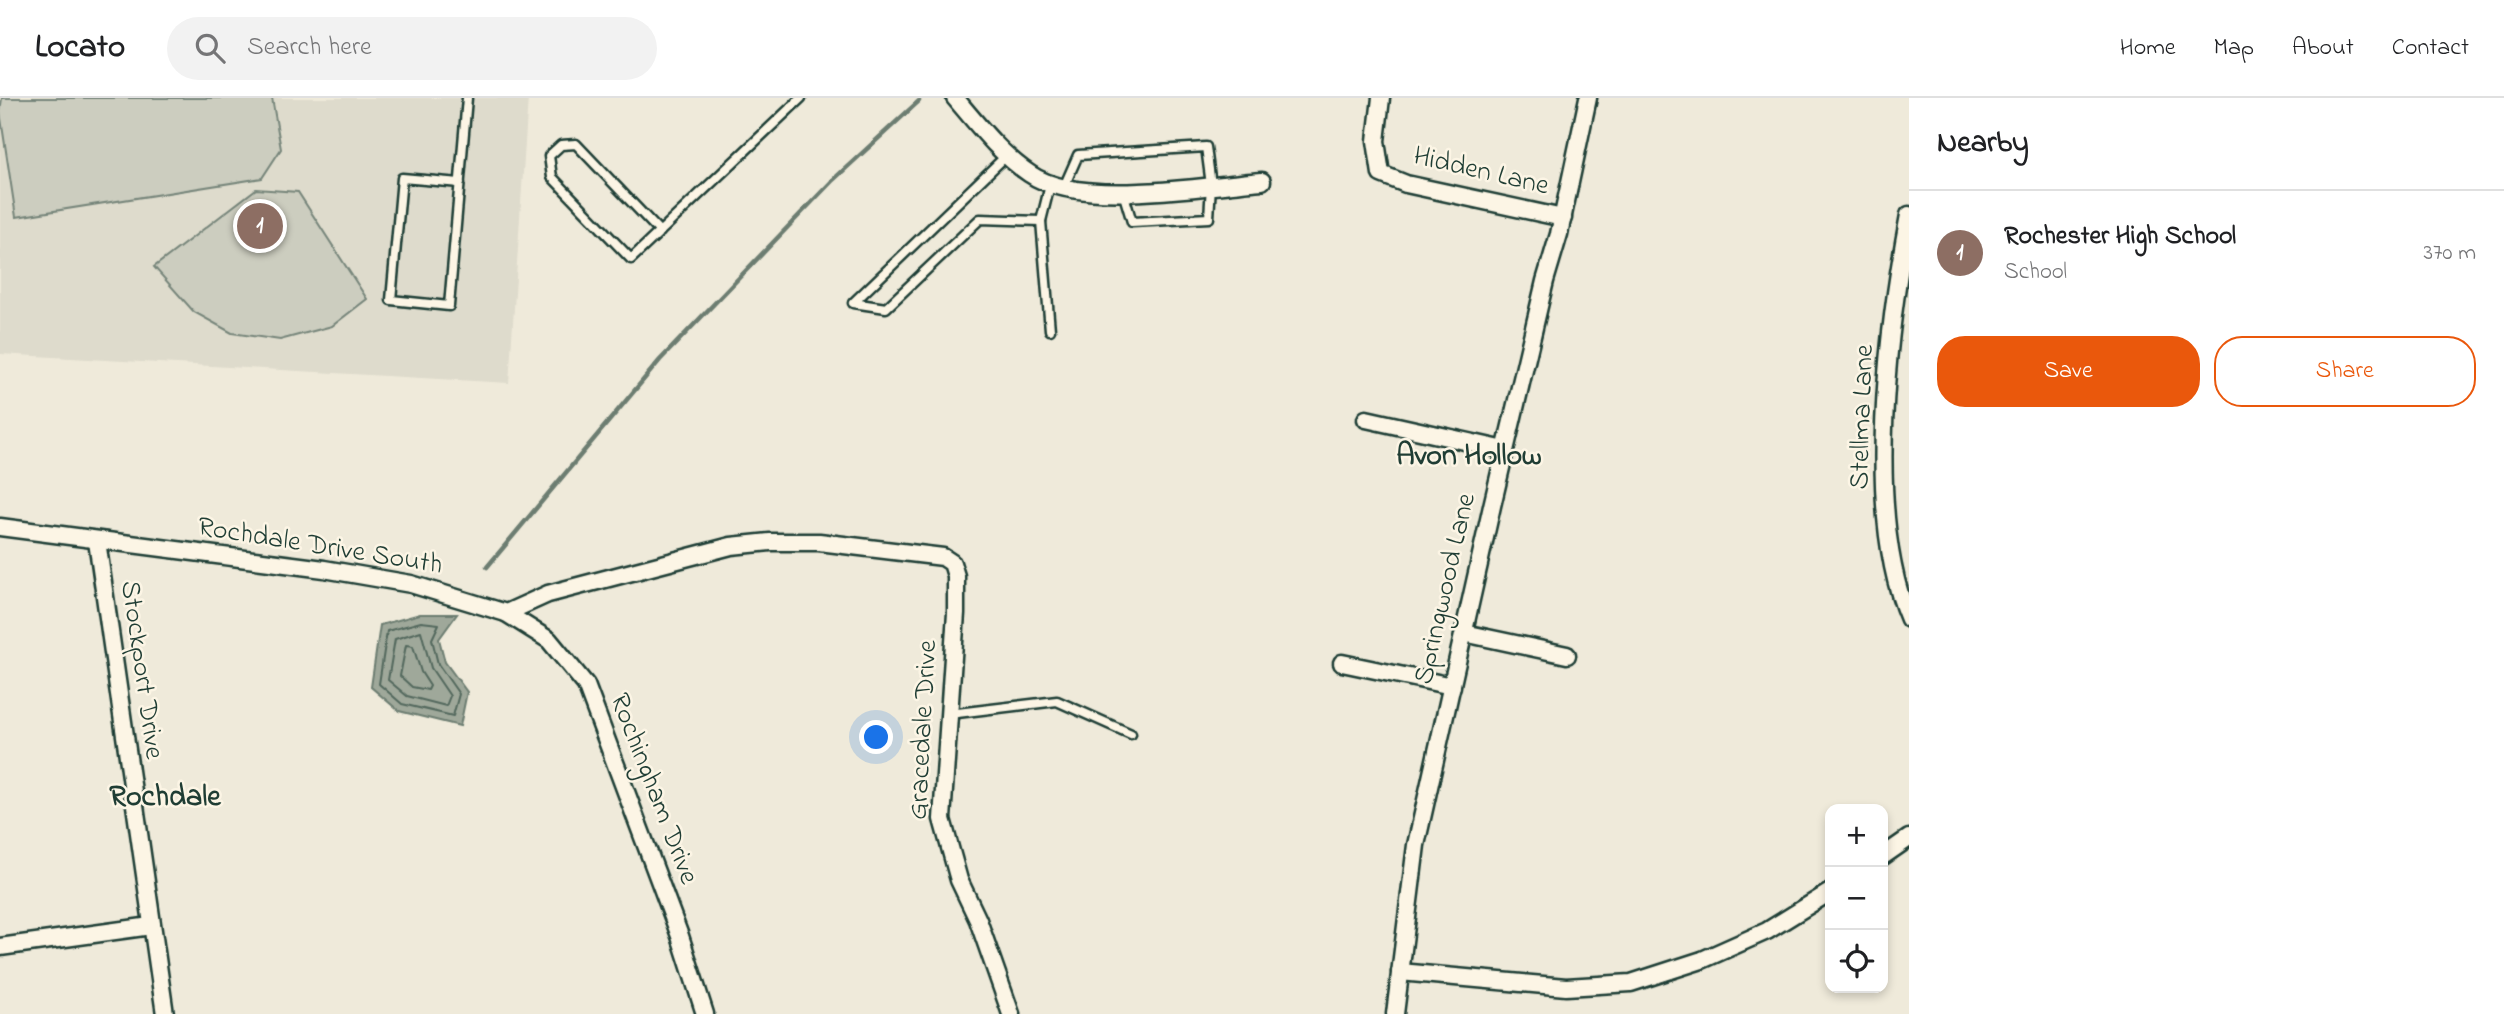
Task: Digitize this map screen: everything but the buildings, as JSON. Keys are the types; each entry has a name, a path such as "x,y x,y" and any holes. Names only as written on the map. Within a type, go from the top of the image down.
{"street":[{"path":"955,98 1007,155 1031,175 1056,187 1097,194 1262,181"},
{"name":"Hidden Lane","path":"1381,98 1376,141 1381,174 1406,184 1563,218"},
{"name":"Springwood Lane","path":"1395,1014 1416,845 1505,450 1563,218 1588,98"},
{"name":"Stellma Lane","path":"1909,215 1898,272 1884,430 1894,572 1909,619"},
{"path":"1366,419 1505,450"},
{"name":"Rochdale Drive South","path":"0,527 252,558 411,584 506,613"},
{"name":"Stockport Drive","path":"97,541 165,1014"},
{"name":"Gracedale Drive","path":"506,613 548,594 731,546 819,542 922,553 943,557 952,563 956,576 956,613 942,819 947,843 1012,1014"},
{"name":"Rochingham Drive","path":"506,613 549,640 586,685 680,936 705,1014"},
{"path":"1464,633 1567,655"},
{"path":"1342,663 1452,686"},
{"path":"1888,853 1909,838"},
{"path":"1400,972 1566,987 1631,983 1702,960 1767,931 1825,895"},
{"path":"0,947 151,926"}],"lane":[{"path":"460,183 402,178 391,300 449,306 460,183 467,98"},
{"path":"660,232 576,144 561,145 549,156 552,177 631,259 660,232 801,98"},
{"path":"1049,330 1041,221 1056,187 1078,155 1206,147 1211,185 1209,218 1132,222 1123,192"},
{"path":"1007,155 853,303 886,309 980,219 1041,221"},
{"path":"949,714 1057,701 1131,734"}],"shaded area":[{"path":"0,98 528,98 509,383 0,354"},
{"path":"2,98 272,98 281,149 262,178 16,217 0,112"},
{"path":"256,189 298,192 367,299 332,326 280,340 232,333 194,312 154,267"}],"water":[{"path":"420,614 457,614 439,639 445,662 467,692 460,726 399,711 371,687 380,625"}],"waterway":[{"path":"487,567 660,360 833,180 919,101"}],"place":[{"name":"Rochester High School","path":"260,226"}],"district":[{"name":"Avon Hollow","path":"1469,457"},
{"name":"Rochdale","path":"165,798"}]}
